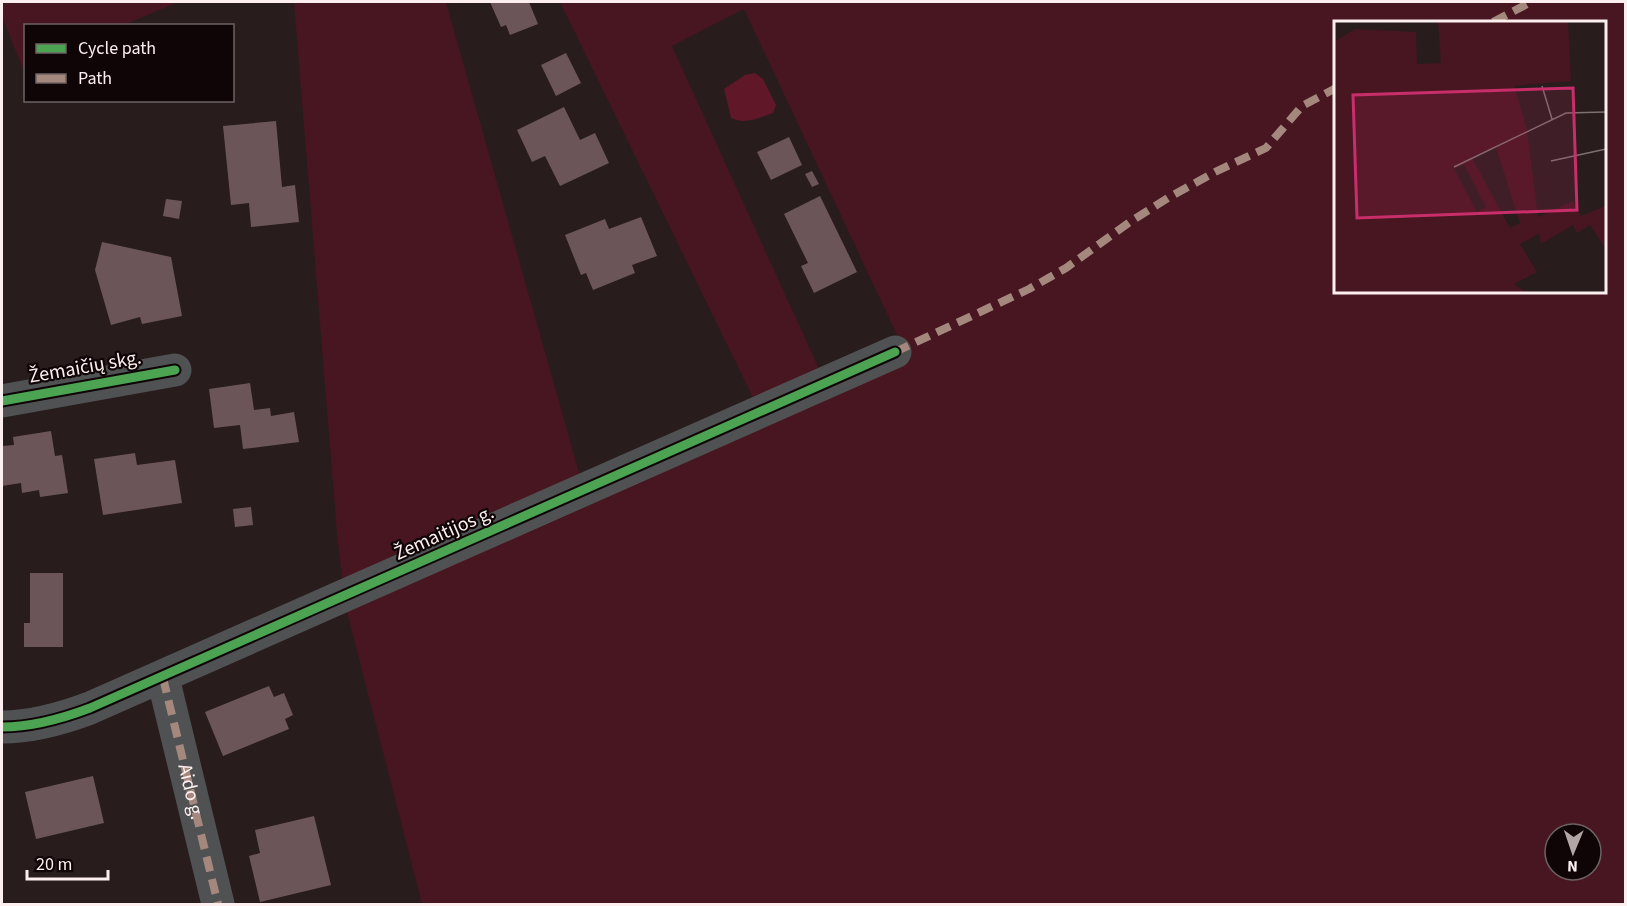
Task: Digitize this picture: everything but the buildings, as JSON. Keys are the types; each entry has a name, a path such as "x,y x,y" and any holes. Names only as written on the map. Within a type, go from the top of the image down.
{"street":[{"name":"Žemaitijos g.","path":"2,727 21,727 58,720 163,678 895,352"},
{"name":"Žemaičių skg.","path":"2,400 175,370"},
{"name":"Aido g.","path":"163,678 218,904"}],"shaded area":[{"path":"2,2 178,2 126,24 24,24 24,71 2,17"},
{"path":"294,2 446,2 584,490 760,412 560,2 1625,2 1625,904 422,904 346,608 337,533","holes":["744,9 898,337 820,371 672,46"]},
{"path":"755,73 763,79 776,105 773,113 747,121 731,118 724,89 745,75"}],"marked path":[{"path":"1495,21 1531,2"},
{"path":"895,352 1029,289 1066,268 1168,198 1266,148 1302,106 1334,89"},
{"path":"163,678 218,904"}],"cycle path":[{"path":"2,727 47,722 90,708 895,352"},
{"path":"2,401 175,370"}]}
